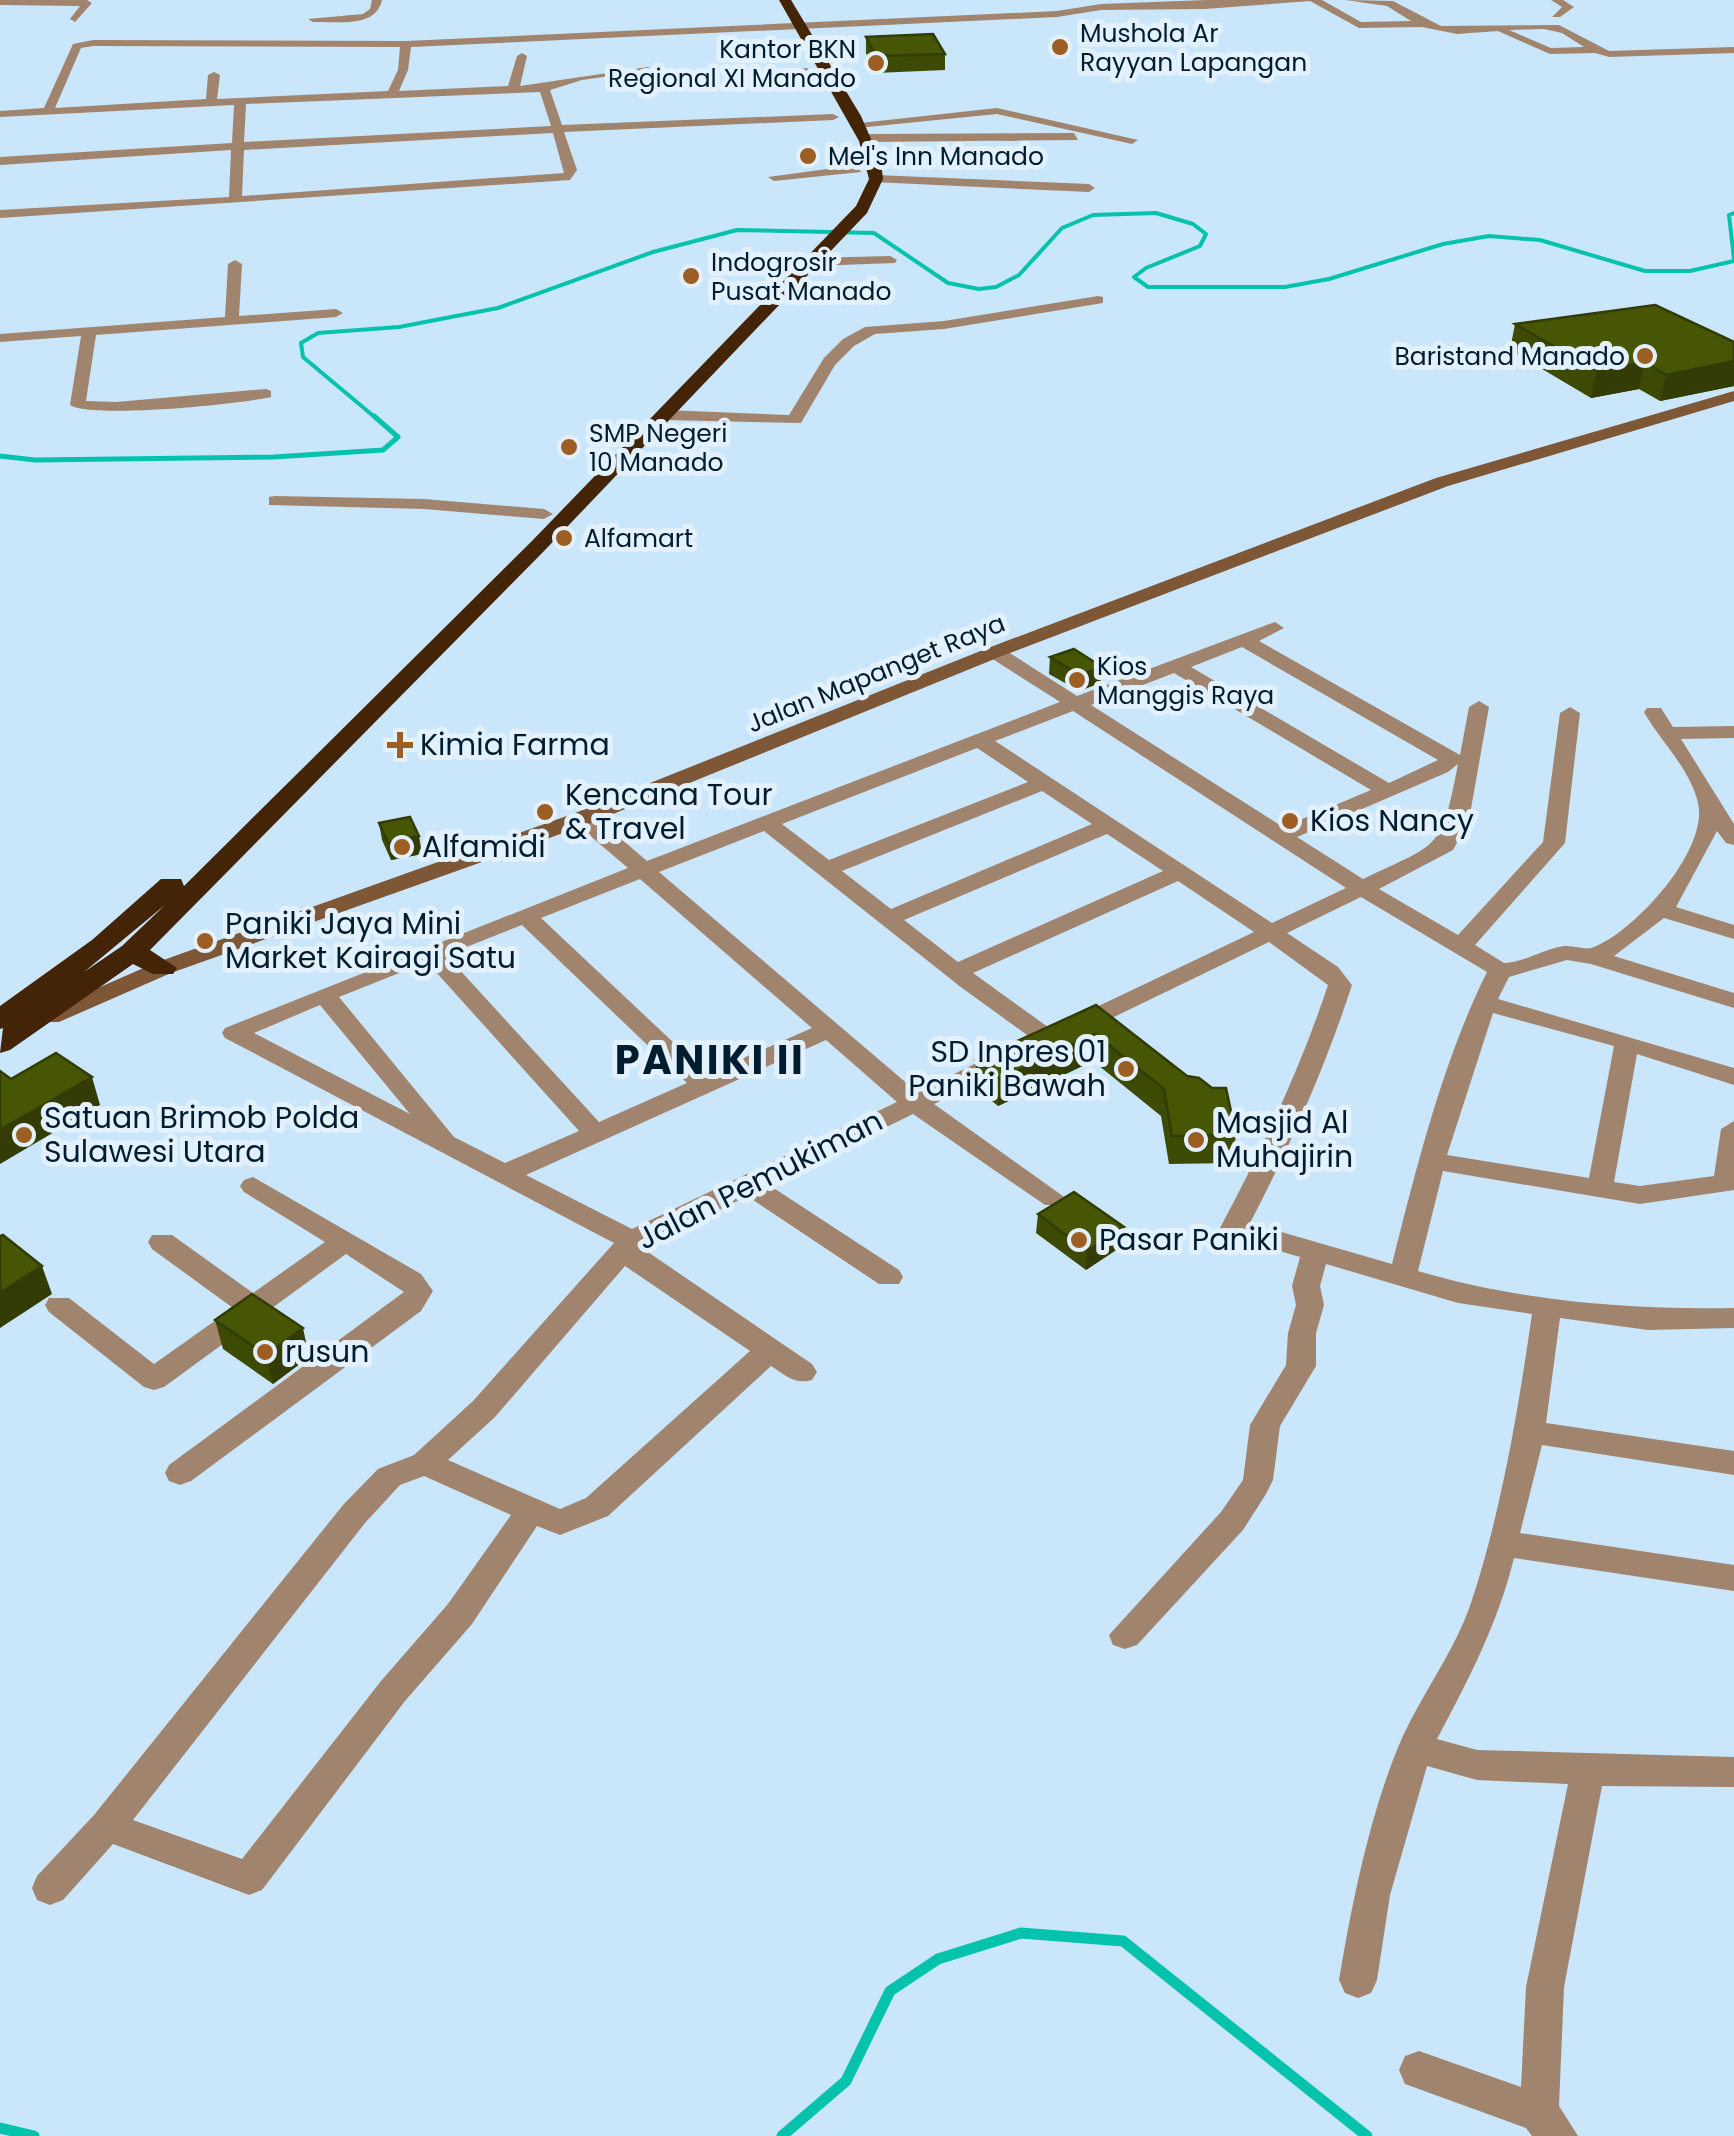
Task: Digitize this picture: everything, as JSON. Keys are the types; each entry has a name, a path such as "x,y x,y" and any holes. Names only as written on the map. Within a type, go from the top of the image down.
{"highway":[{"path":"0,1044 147,908 544,514 859,213 876,179 861,131 791,26 769,0"},
{"path":"785,0 795,50 816,86"},
{"path":"824,102 840,132"},
{"path":"0,1020 35,1009 132,952 665,415 752,314 813,262 831,236 852,192 857,169 847,146"},
{"path":"132,952 163,968"}],"street":[{"path":"279,59 301,43 315,14 366,17 375,10 377,0"},
{"path":"1076,0 1088,8"},
{"path":"1200,6 1219,0"},
{"path":"48,110 80,44 406,44 791,26 867,18 980,22 1088,8 1306,0"},
{"path":"1315,0 1359,26"},
{"path":"1350,0 1389,3 1424,24 1444,30 1556,27 1608,54 1734,50"},
{"path":"1556,0 1569,7 1556,15"},
{"path":"0,2 87,3 76,19"},
{"path":"1244,5 1256,12"},
{"path":"250,24 252,43"},
{"path":"1343,26 1424,24"},
{"path":"178,44 190,32 206,28"},
{"path":"1498,29 1550,51 1649,40"},
{"path":"392,92 402,70 406,44"},
{"path":"513,90 522,56"},
{"path":"0,114 392,92 544,88 581,78 648,70"},
{"path":"775,72 807,71"},
{"path":"211,102 214,74"},
{"path":"0,214 570,176 572,170 544,88"},
{"path":"235,200 240,101"},
{"path":"861,131 949,115 1009,112 1076,132"},
{"path":"949,115 980,137"},
{"path":"0,161 557,128 833,117"},
{"path":"861,131 980,137 1076,132 1132,140"},
{"path":"774,177 857,169"},
{"path":"876,179 1089,188"},
{"path":"813,262 890,260"},
{"path":"232,321 235,264"},
{"path":"665,415 795,420 814,381 850,342 867,332 894,326 944,325 1098,300"},
{"path":"0,338 336,313"},
{"path":"89,332 78,406 266,394"},
{"name":"Jalan Mapanget Raya","path":"35,1009 67,1012 163,968 584,818 995,652 1442,482 1734,396"},
{"path":"275,501 424,504 544,514"},
{"path":"802,1372 628,1246 448,1143 234,1033 431,952 1275,628"},
{"path":"1244,640 1452,759 1441,768 1282,836"},
{"path":"995,652 1365,890 1500,970 1518,969 1566,953 1594,957 1734,1001"},
{"path":"1176,666 1386,790"},
{"name":"Jalan Pemukiman","path":"50,1888 107,1826 354,1514 389,1477 425,1463 484,1409 628,1246 913,1102 1365,890 1447,845 1458,820 1479,707"},
{"path":"1461,946 1554,843 1570,713"},
{"path":"1734,732 1659,722 1698,778 1711,810 1734,838"},
{"path":"979,740 1330,972 1340,990 1280,1139 1232,1225 1458,1293 1547,1308 1668,1321 1734,1318"},
{"path":"826,869 1043,783"},
{"path":"1594,957 1622,942 1660,910 1696,855 1711,810"},
{"path":"584,818 826,1031 913,1102 1054,1200"},
{"path":"768,822 956,972 1050,1040"},
{"path":"889,918 1107,826"},
{"path":"956,972 1178,874"},
{"path":"1660,910 1734,932"},
{"path":"526,916 704,1085"},
{"path":"431,952 595,1133"},
{"path":"1402,1278 1432,1161 1484,1003 1500,970"},
{"path":"324,994 448,1143"},
{"path":"1484,1003 1627,1042 1734,1077"},
{"path":"1095,1017 1119,1036"},
{"path":"502,1174 826,1031"},
{"path":"1600,1188 1627,1042"},
{"path":"1432,1161 1658,1195 1730,1182 1734,1128"},
{"path":"748,1185 888,1277"},
{"path":"180,1473 411,1304 418,1292 411,1281 252,1186"},
{"path":"59,1305 154,1379 345,1241"},
{"path":"162,1242 253,1308"},
{"path":"1125,1635 1232,1521 1252,1494 1258,1480 1265,1424 1301,1366 1302,1334 1310,1304 1306,1286 1315,1253"},
{"path":"1358,1980 1372,1894 1415,1748 1470,1645 1487,1602 1530,1432 1547,1308"},
{"path":"425,1463 560,1523 586,1515 769,1351"},
{"path":"1530,1432 1734,1464"},
{"path":"107,1826 250,1878 393,1691 460,1614 530,1512"},
{"path":"1501,1543 1734,1578"},
{"path":"1415,1748 1476,1765 1734,1772"},
{"path":"1420,2070 1549,2125 1545,1986 1588,1770"}],"building":[{"path":"933,34 945,54 876,56 866,37"},
{"path":"1655,305 1734,342 1734,361 1666,375 1645,362 1597,371 1515,324"},
{"path":"1074,649 1102,667 1080,675 1050,657"},
{"path":"410,817 419,836 388,843 379,823"},
{"path":"1096,1005 1187,1076 1199,1078 1212,1088 1226,1088 1236,1135 1172,1136 1164,1089 1095,1034 1000,1079 976,1060"},
{"path":"56,1053 92,1077 0,1130 0,1071 11,1079"},
{"path":"1074,1192 1124,1227 1087,1251 1038,1214"},
{"path":"0,1236 42,1266 0,1293"},
{"path":"252,1294 303,1328 266,1355 215,1320"}],"waterway":[{"path":"377,419 303,357 301,343 318,333 399,327 498,308 653,252 737,230 874,233 948,283 979,289 996,287 1019,275 1062,228 1093,215 1156,213 1193,224 1206,234 1200,246 1146,268 1134,277 1148,287 1285,287 1329,279 1443,244 1489,236 1540,240 1645,271 1690,271 1734,261"},
{"path":"1734,213 1729,215 1734,259"},
{"path":"0,456 35,460 274,457 383,450 398,437 374,416"},
{"path":"782,2136 846,2081 890,1991 938,1959 1021,1933 1123,1941 1367,2136"},
{"path":"0,2128 34,2136"}],"place":[{"name":"Mushola Ar Rayyan Lapangan","path":"1060,47"},
{"name":"Kantor BKN Regional XI Manado","path":"876,63"},
{"name":"Mel's Inn Manado","path":"808,156"},
{"name":"Indogrosir Pusat Manado","path":"691,276"},
{"name":"Baristand Manado","path":"1645,356"},
{"name":"SMP Negeri 10 Manado","path":"569,447"},
{"name":"Alfamart","path":"564,538"},
{"name":"Kios Manggis Raya","path":"1077,680"},
{"name":"Kimia Farma","path":"400,745"},
{"name":"Kencana Tour & Travel","path":"545,812"},
{"name":"Kios Nancy","path":"1290,821"},
{"name":"Alfamidi","path":"402,847"},
{"name":"Paniki Jaya Mini Market Kairagi Satu","path":"205,941"},
{"name":"SD Inpres 01 Paniki Bawah","path":"1126,1069"},
{"name":"Satuan Brimob Polda Sulawesi Utara","path":"24,1135"},
{"name":"Masjid Al Muhajirin","path":"1196,1140"},
{"name":"Pasar Paniki","path":"1079,1240"},
{"name":"rusun","path":"265,1352"}],"district":[{"name":"PANIKI II","path":"710,1060"}]}
